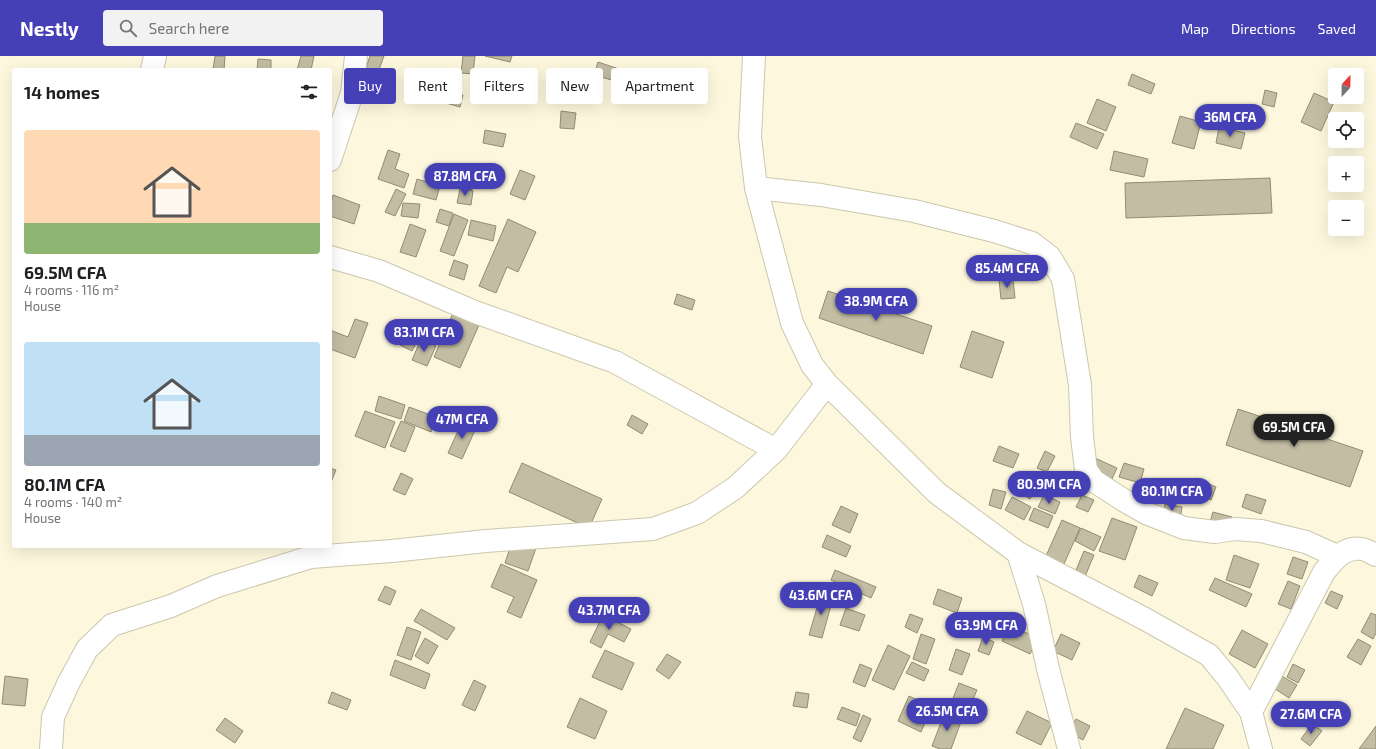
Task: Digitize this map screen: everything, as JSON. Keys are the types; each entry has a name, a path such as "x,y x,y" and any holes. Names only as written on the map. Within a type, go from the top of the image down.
{"street":[{"path":"152,68 154,56"},
{"path":"332,154 352,92 356,56"},
{"path":"754,56 750,137 756,188 792,323 812,365 827,384 937,493 1018,553 1145,619 1209,655 1228,678 1251,712 1261,749"},
{"path":"756,188 821,195 914,211 994,231 1032,243 1050,257 1063,279 1080,385 1082,437 1086,470 1094,481 1146,513 1184,528 1215,532 1235,529 1261,531 1306,542 1337,556"},
{"path":"332,258 379,272 475,312 615,362 776,450"},
{"path":"51,749 53,717 69,682 87,649 112,625 171,606 217,586 311,557 392,551 486,541 653,529 697,513 735,488 776,450 827,384"},
{"path":"1251,712 1324,572 1337,556 1350,549 1361,548 1376,554"},
{"path":"1018,553 1034,604 1048,669 1069,749"}],"building":[{"path":"215,56 225,56 224,68 213,68"},
{"path":"301,56 314,56 311,68 298,68"},
{"path":"370,56 384,56 380,68 366,68"},
{"path":"463,56 475,56 474,68 470,68 470,74 462,73"},
{"path":"485,56 512,56 510,62"},
{"path":"258,59 271,60 271,68 257,68"},
{"path":"598,62 616,68 611,68 611,80 603,78 603,68 596,68"},
{"path":"1132,74 1155,84 1151,94 1128,85"},
{"path":"1265,90 1277,93 1274,107 1262,104"},
{"path":"1314,93 1328,99 1328,104 1333,104 1330,112 1328,112 1321,131 1301,122"},
{"path":"1097,99 1116,107 1106,131 1087,123"},
{"path":"450,104 461,104 460,107"},
{"path":"561,111 576,113 574,129 560,128"},
{"path":"1180,116 1201,122 1194,149 1172,143"},
{"path":"1076,123 1104,134 1097,149 1070,137"},
{"path":"1219,127 1245,133 1241,149 1216,143"},
{"path":"485,130 506,134 503,147 483,143"},
{"path":"388,150 400,154 395,169 409,174 404,188 378,179"},
{"path":"1114,151 1148,159 1144,177 1110,170"},
{"path":"450,170 475,177 472,190 447,183"},
{"path":"520,170 535,176 525,200 510,194"},
{"path":"1270,178 1272,213 1126,218 1125,183"},
{"path":"417,179 440,186 436,200 413,194"},
{"path":"396,189 406,194 395,216 385,212"},
{"path":"460,189 473,191 471,205 457,203"},
{"path":"333,195 360,205 354,224 332,217"},
{"path":"403,203 420,204 418,218 401,216"},
{"path":"440,209 453,213 449,226 436,222"},
{"path":"454,214 468,220 454,256 440,251"},
{"path":"508,219 536,232 518,272 507,267 496,293 479,286"},
{"path":"471,220 496,226 493,241 468,235"},
{"path":"410,224 426,230 416,257 400,252"},
{"path":"454,260 468,265 464,280 449,275"},
{"path":"1013,279 1015,298 1001,299 999,280"},
{"path":"828,291 932,326 923,354 819,318"},
{"path":"677,294 695,300 692,310 674,304"},
{"path":"453,313 479,325 460,368 434,357"},
{"path":"355,319 368,323 355,358 332,350 332,331 348,337"},
{"path":"972,331 1004,342 992,378 960,367"},
{"path":"407,332 419,338 412,351 400,345"},
{"path":"421,339 436,346 427,366 412,360"},
{"path":"379,396 405,405 401,419 375,411"},
{"path":"409,407 436,417 431,432 404,421"},
{"path":"1238,409 1363,451 1350,487 1226,445"},
{"path":"365,411 395,422 385,448 355,436"},
{"path":"632,415 648,424 642,434 627,425"},
{"path":"401,421 415,427 405,452 390,446"},
{"path":"462,422 476,428 462,459 448,453"},
{"path":"999,446 1019,454 1013,468 993,461"},
{"path":"1045,451 1055,456 1047,472 1037,468"},
{"path":"1095,458 1117,468 1111,481 1089,471"},
{"path":"522,463 602,499 589,528 509,492"},
{"path":"1124,463 1144,469 1140,483 1119,477"},
{"path":"332,469 336,470 332,480"},
{"path":"1026,471 1042,481 1030,499 1014,489"},
{"path":"401,473 413,479 405,495 393,490"},
{"path":"1196,478 1216,487 1211,500 1190,491"},
{"path":"993,489 1006,492 1001,509 989,505"},
{"path":"1246,494 1266,500 1261,514 1242,507"},
{"path":"1044,495 1060,502 1055,514 1038,507"},
{"path":"1082,495 1094,500 1088,512 1076,507"},
{"path":"1012,497 1031,507 1024,520 1005,510"},
{"path":"1165,504 1182,507 1180,520 1163,517"},
{"path":"841,506 858,514 850,533 832,525"},
{"path":"1034,508 1053,516 1048,528 1029,520"},
{"path":"1213,512 1232,517 1229,528 1210,522"},
{"path":"1112,518 1137,527 1125,560 1099,551"},
{"path":"1062,520 1080,528 1060,573 1042,565"},
{"path":"1081,528 1101,537 1094,551 1075,541"},
{"path":"827,535 851,546 846,557 822,547"},
{"path":"514,536 537,545 528,571 505,563"},
{"path":"1084,551 1094,555 1084,579 1074,575"},
{"path":"1234,555 1259,564 1250,588 1226,580"},
{"path":"1293,557 1308,562 1302,579 1287,574"},
{"path":"501,564 537,580 521,618 507,612 514,597 491,587"},
{"path":"835,570 876,587 871,598 831,580"},
{"path":"1139,575 1158,583 1152,596 1134,587"},
{"path":"1215,578 1252,594 1246,607 1209,590"},
{"path":"1288,581 1300,586 1291,609 1278,604"},
{"path":"385,586 396,591 390,605 378,600"},
{"path":"938,589 962,598 957,613 933,604"},
{"path":"1331,591 1343,596 1337,609 1325,603"},
{"path":"821,594 833,598 822,638 809,635"},
{"path":"846,608 865,615 859,631 840,625"},
{"path":"421,609 455,628 447,640 414,621"},
{"path":"1371,613 1376,615 1376,633 1373,639 1361,632"},
{"path":"910,614 923,619 917,633 905,627"},
{"path":"603,615 631,629 624,642 608,634 601,648 590,642"},
{"path":"1009,625 1038,638 1030,654 1002,641"},
{"path":"407,627 421,632 411,660 397,655"},
{"path":"1242,630 1268,644 1255,668 1229,654"},
{"path":"921,634 935,639 926,664 913,659"},
{"path":"1061,634 1080,643 1072,660 1053,651"},
{"path":"983,637 994,642 989,655 978,651"},
{"path":"425,638 438,646 428,664 415,656"},
{"path":"1358,639 1371,646 1361,665 1347,657"},
{"path":"888,645 910,656 894,690 872,680"},
{"path":"956,649 970,654 962,675 949,670"},
{"path":"605,650 634,663 622,690 592,677"},
{"path":"667,654 681,662 669,679 656,670"},
{"path":"395,660 430,674 425,689 390,675"},
{"path":"912,662 929,670 924,681 906,673"},
{"path":"860,664 872,669 865,687 853,682"},
{"path":"1293,664 1305,670 1298,683 1287,677"},
{"path":"1270,669 1297,685 1289,698 1263,681"},
{"path":"5,676 28,679 25,706 2,704"},
{"path":"474,680 486,686 475,711 462,705"},
{"path":"959,683 977,690 967,713 950,706"},
{"path":"332,692 351,700 347,710 328,703"},
{"path":"796,692 809,694 807,708 793,706"},
{"path":"909,696 932,707 921,732 898,721"},
{"path":"580,698 607,711 595,739 567,727"},
{"path":"842,707 860,714 856,726 837,719"},
{"path":"1185,708 1224,725 1213,749 1166,749"},
{"path":"1027,711 1052,723 1041,745 1016,733"},
{"path":"945,712 962,719 951,749 940,749 932,746"},
{"path":"863,715 871,719 861,742 853,738"},
{"path":"225,718 243,731 235,743 216,730"},
{"path":"1076,719 1090,726 1083,740 1069,732"},
{"path":"1312,724 1322,731 1310,746 1301,739"},
{"path":"1376,726 1376,749 1359,749"}]}
